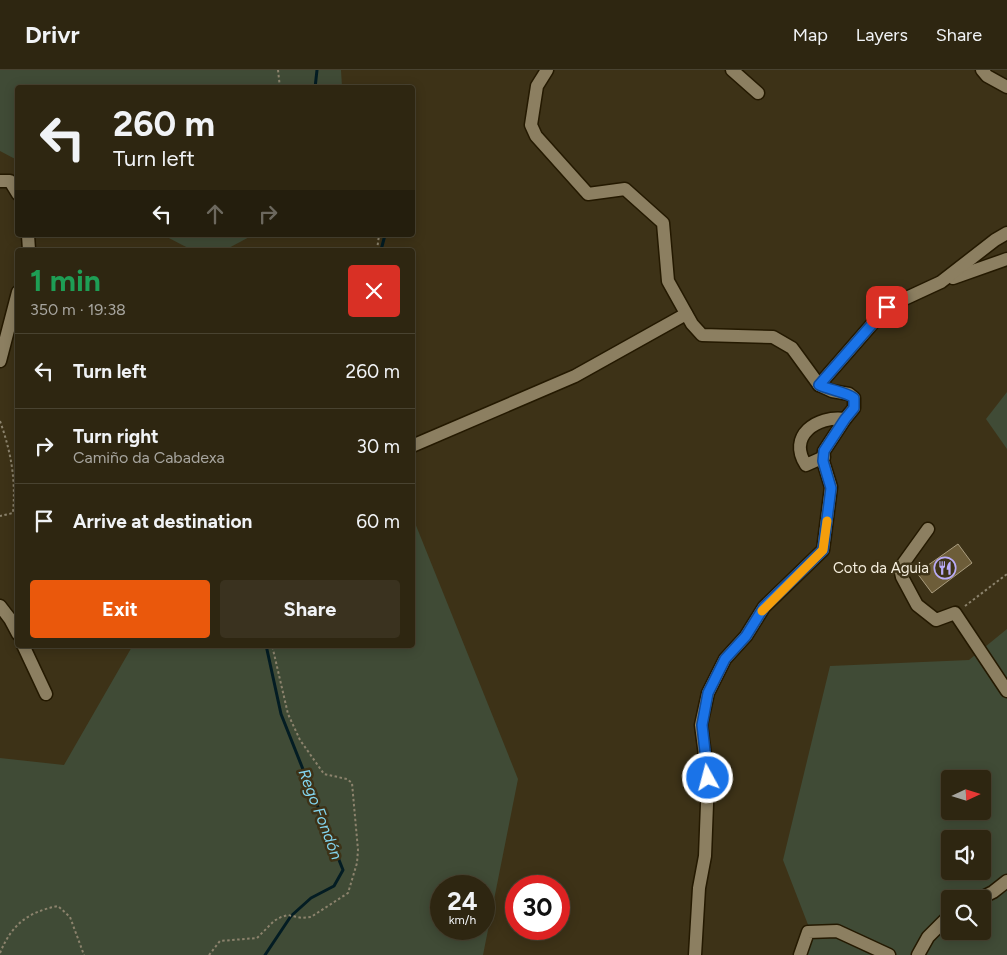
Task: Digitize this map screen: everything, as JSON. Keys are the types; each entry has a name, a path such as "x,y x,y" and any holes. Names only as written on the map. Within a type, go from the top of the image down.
{"street":[{"path":"547,70 537,86 531,126 536,136 588,194 624,189 663,223 668,280 692,324 702,335 773,337 792,348 819,385 832,391 849,394 854,398 854,408 824,451 823,461 831,488 823,550 764,607 746,636 725,659 708,693 702,725 708,778 705,856 699,888 695,955"},
{"path":"732,70 758,93"},
{"path":"982,70 986,76 1007,87"},
{"path":"0,181 10,181 15,189"},
{"path":"941,282 1007,233"},
{"path":"819,385 887,307 941,282 1007,259"},
{"path":"415,445 575,376 686,314"},
{"path":"0,361 12,339 15,316"},
{"path":"824,457 806,465 801,458 800,443 804,434 820,420 834,417 845,419"},
{"path":"928,529 900,568 902,577 917,605 936,620 955,613 1007,691"},
{"path":"0,606 15,628"},
{"path":"24,648 46,694"},
{"path":"991,893 1007,881"},
{"path":"918,955 928,937 941,924"},
{"path":"800,955 808,932 837,931 889,955"}],"path":[{"path":"278,70 280,85"},
{"path":"0,421 10,447 14,475 13,513 0,516"},
{"path":"955,613 1007,574"},
{"path":"210,955 220,941 257,938 274,921 281,917 288,915 302,918 311,917 348,893 357,863 358,850 352,783 347,779 324,774 300,740 288,714 273,648"},
{"path":"0,953 17,924 40,909 58,906 70,916 84,955"}],"green space":[{"path":"0,70 341,70 342,85 15,85 15,159 0,151"},
{"path":"167,237 249,237 229,248 188,248"},
{"path":"1007,392 1007,449 986,419"},
{"path":"415,523 518,779 495,895 495,875 430,875 430,940 486,940 483,955 0,955 0,758 64,765 131,648 415,648"},
{"path":"1007,629 1007,955 806,955 812,935 783,860 830,666 969,660"}],"building":[{"name":"Coto da Aguia","path":"958,544 972,563 932,593 917,573"}],"waterway":[{"name":"Rego Fondón","path":"315,85 317,70"},
{"name":"Rego Fondón","path":"382,248 384,237"},
{"name":"Rego Fondón","path":"265,955 291,916 311,898 334,886 343,870 281,714 267,648"}],"slow traffic":[{"path":"762,611 823,550 827,521"}],"place":[{"name":"Coto da Aguia","path":"945,568"}],"route":[{"path":"708,778 702,725 708,693 725,659 746,636 764,607 823,550 831,488 823,461 824,451 855,404 854,398 849,394 832,391 819,385 887,307"}]}
